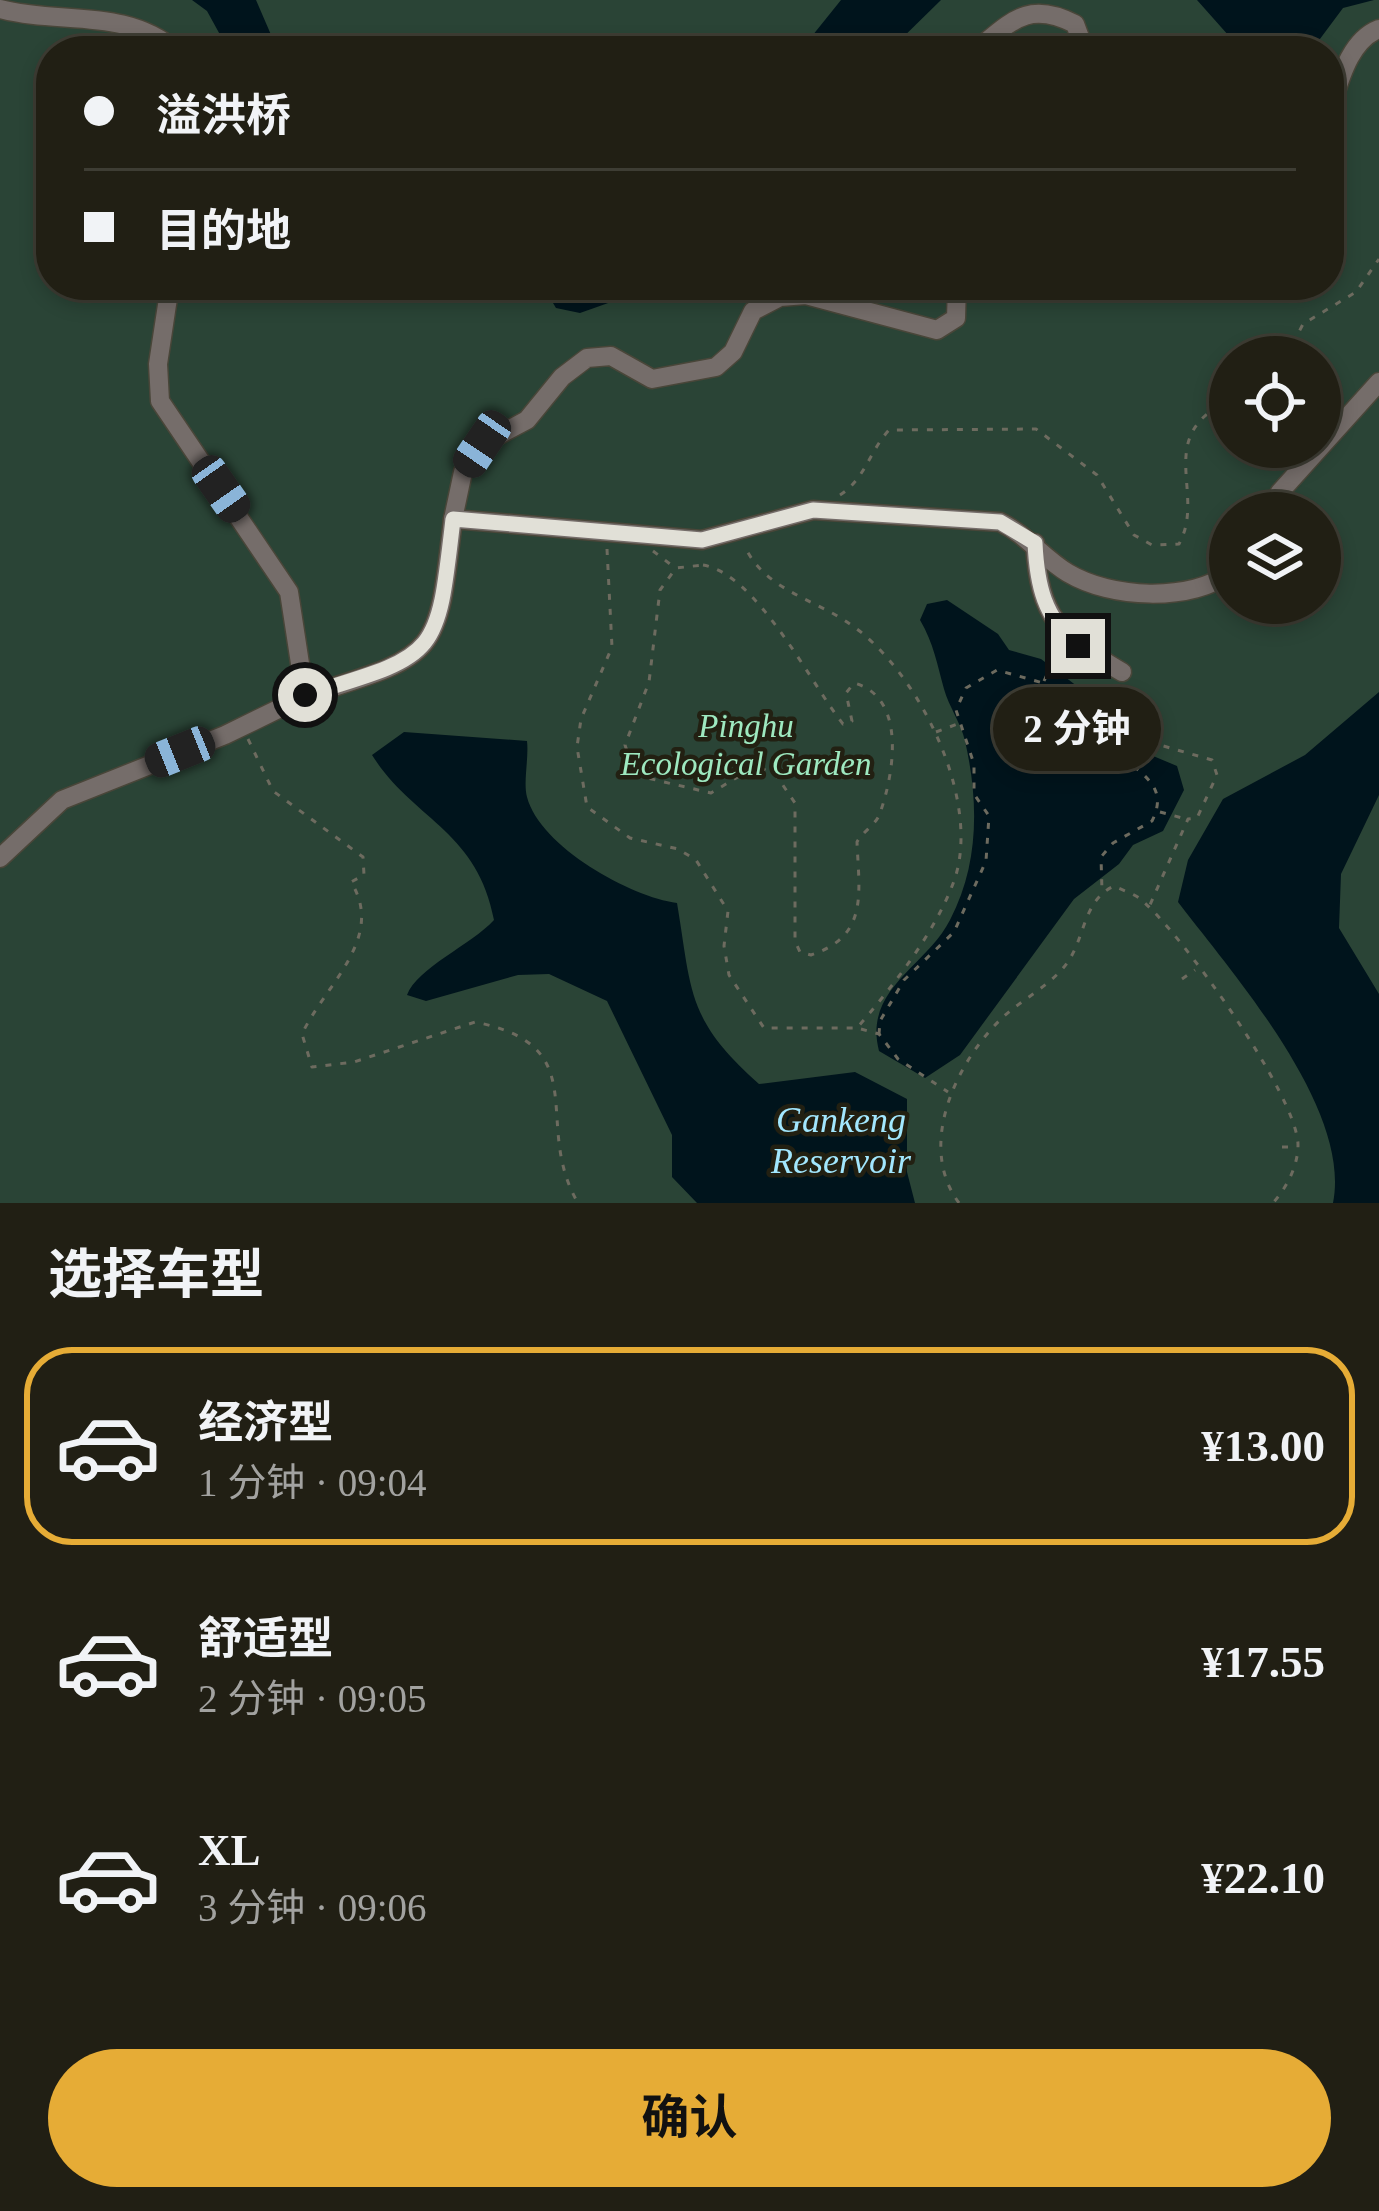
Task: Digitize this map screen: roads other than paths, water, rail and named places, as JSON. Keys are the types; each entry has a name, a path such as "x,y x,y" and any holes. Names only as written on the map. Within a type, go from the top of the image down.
{"street":[{"path":"0,9 96,17 153,36"},
{"path":"994,36 1025,12 1052,12 1075,25 1079,36"},
{"path":"1344,68 1371,31 1379,28"},
{"path":"168,300 158,364 160,401 289,592 305,695"},
{"path":"0,858 62,800 242,727 305,695 404,662 426,646 437,626 463,472 482,444 527,420 562,376 586,358 611,356 652,379 716,367 733,352 753,311 774,300"},
{"path":"825,300 937,330 956,318 957,300"},
{"path":"1280,492 1379,382"},
{"path":"453,519 702,540 813,510 1000,522 1035,543 1068,573 1126,592 1209,585"},
{"path":"1035,543 1044,603 1065,635 1122,672"}],"water":[{"path":"192,0 256,0 272,36 221,36 207,11"},
{"path":"841,0 941,0 904,36 812,36"},
{"path":"1197,0 1374,0 1343,8 1322,36 1229,36"},
{"path":"551,300 617,300 580,313 556,308"},
{"path":"947,600 998,634 1009,650 1041,659 1117,717 1146,753 1177,766 1184,790 1163,831 1133,845 1119,864 1074,899 960,1055 925,1078 879,1051 876,1029 888,995 950,920 971,855 973,787 965,741 920,620 927,604"},
{"path":"1379,692 1379,795 1341,874 1339,928 1379,994 1379,1203 1333,1203 1334,1166 1307,1085 1256,1003 1178,902 1188,860 1223,799 1305,755"},
{"name":"Gankeng Reservoir","path":"404,732 527,741 526,791 535,816 549,834 590,867 636,891 677,903 690,982 705,1022 759,1084 855,1072 907,1099 907,1172 915,1203 697,1203 672,1177 672,1135 607,1001 549,974 518,975 426,1001 407,995 422,975 494,920 474,865 372,755"}],"park label":[{"name":"Pinghu Ecological Garden","path":"746,744"}]}
